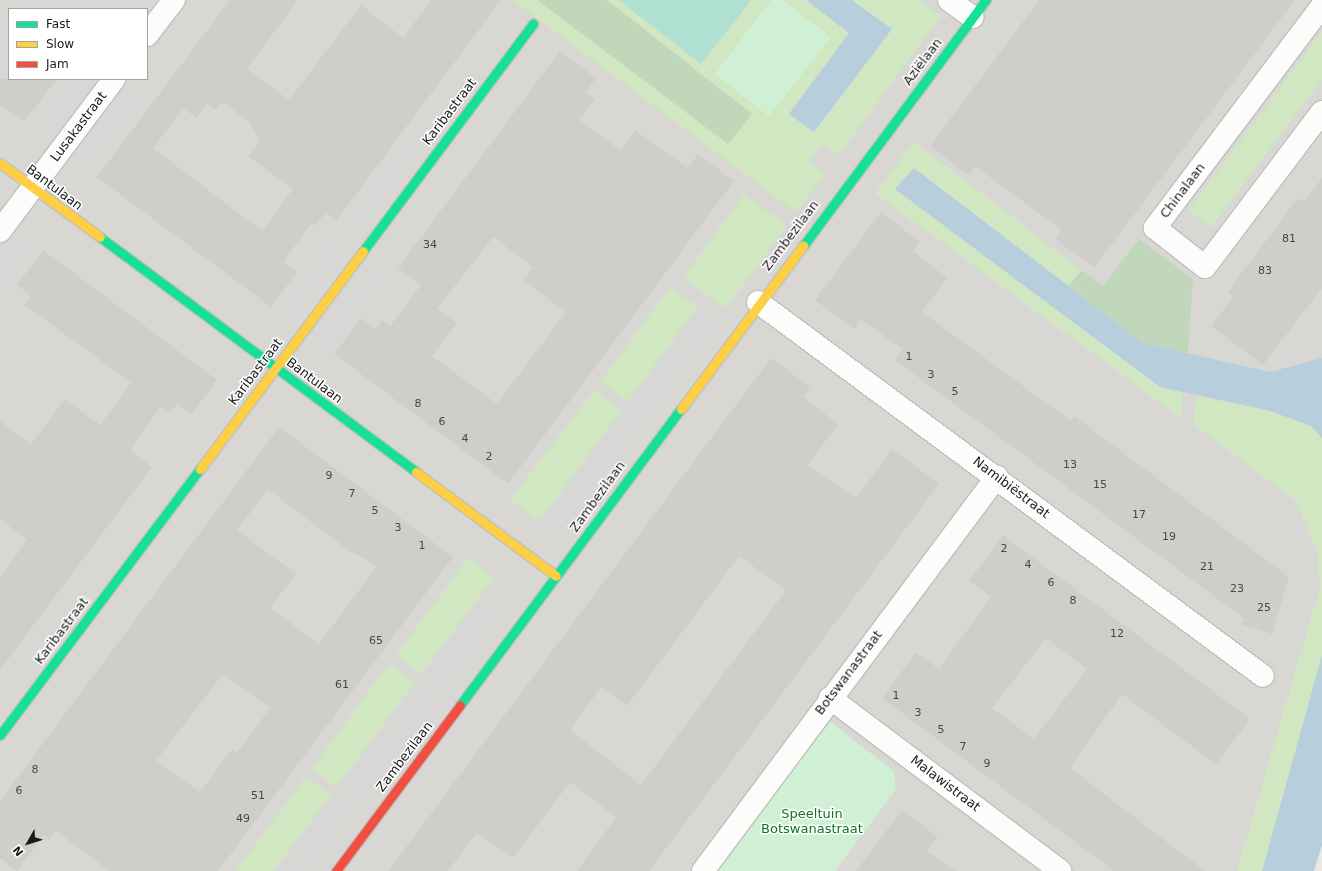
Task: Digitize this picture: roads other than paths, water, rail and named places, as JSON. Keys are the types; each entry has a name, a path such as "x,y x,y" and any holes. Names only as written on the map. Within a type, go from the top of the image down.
{"street":[{"path":"148,35 174,0"},
{"path":"949,0 972,17"},
{"name":"Aziëlaan","path":"882,139 986,0"},
{"name":"Chinalaan","path":"1322,6 1155,228 1205,267 1322,112"},
{"name":"Karibastraat","path":"0,735 533,24"},
{"name":"Lusakastraat","path":"0,232 113,80"},
{"name":"Zambezilaan","path":"336,871 758,302 882,139"},
{"name":"Bantulaan","path":"0,163 556,576"},
{"name":"Namibiëstraat","path":"758,302 1263,676"},
{"name":"Botswanastraat","path":"703,871 830,698 997,478"},
{"name":"Malawistraat","path":"830,698 1060,871"}],"water":[{"path":"806,0 852,0 892,29 814,132 789,114 849,33"},
{"path":"914,168 1143,343 1270,372 1322,358 1322,438 1311,426 1267,410 1160,387 895,189"},
{"path":"1322,655 1322,845 1314,871 1262,871"}],"park label":[{"name":"Speeltuin Botswanastraat","path":"812,822"}]}
